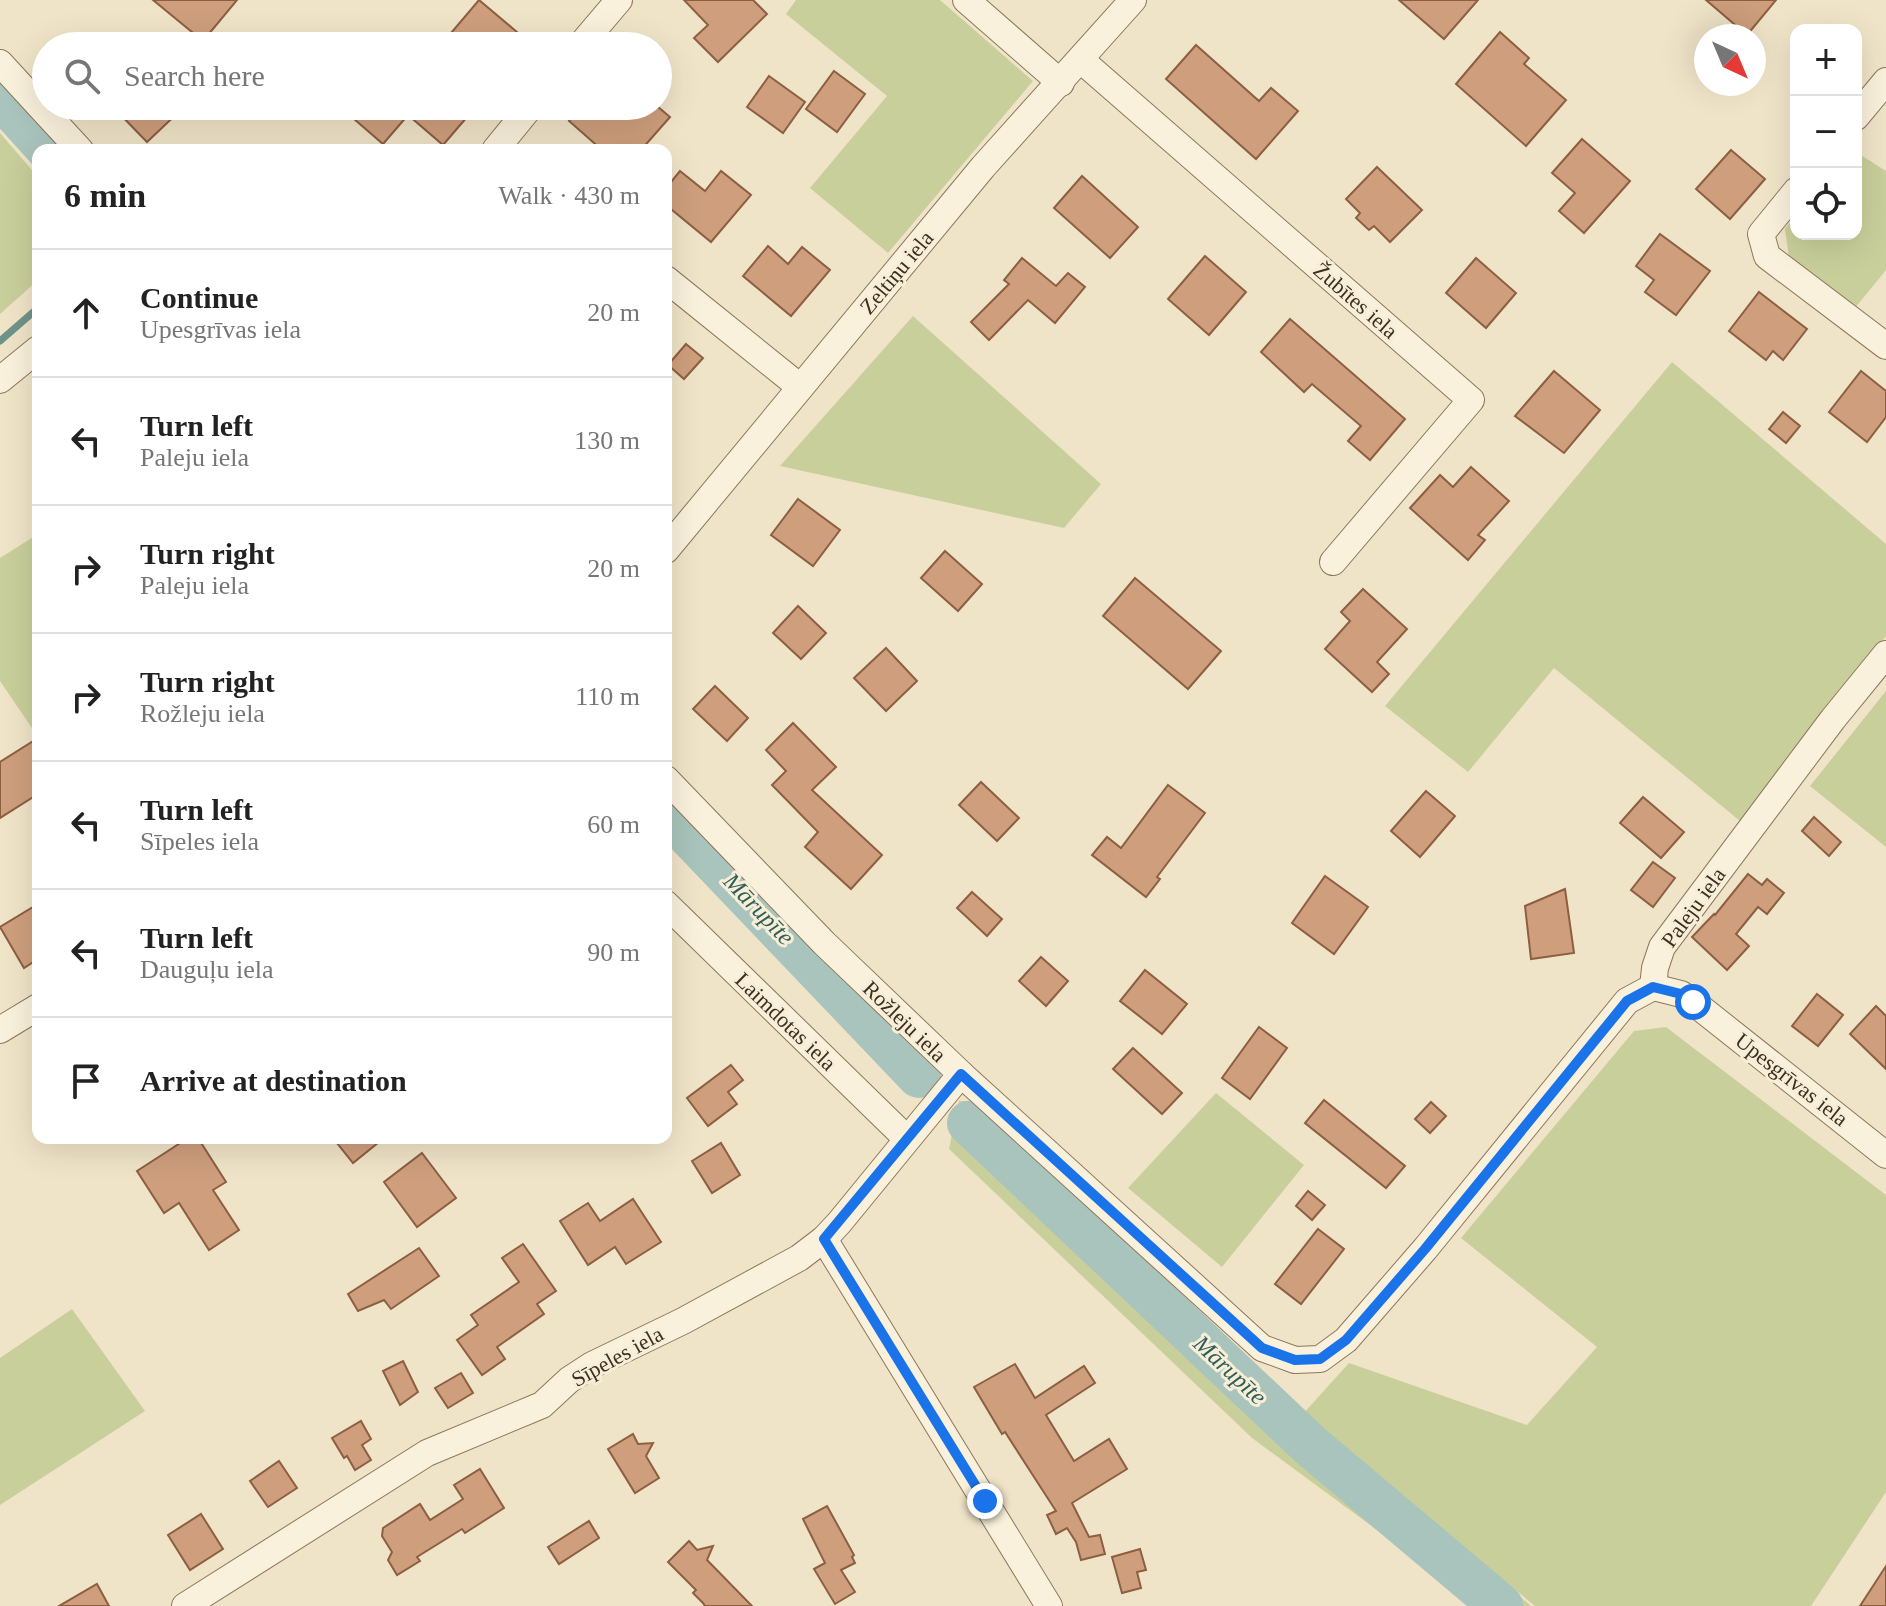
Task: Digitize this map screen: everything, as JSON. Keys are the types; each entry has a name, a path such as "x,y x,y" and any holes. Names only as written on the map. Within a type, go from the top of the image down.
{"street":[{"path":"592,32 619,0"},
{"path":"966,0 1061,83"},
{"name":"Zeltiņu iela","path":"672,543 983,167 1133,0"},
{"name":"Žubītes iela","path":"1081,60 1471,400 1333,562"},
{"path":"0,63 32,98"},
{"path":"1862,110 1886,81"},
{"path":"52,120 74,144"},
{"path":"503,144 521,120"},
{"path":"1790,198 1761,234 1767,256 1886,346"},
{"path":"672,284 800,387"},
{"path":"0,380 32,354"},
{"name":"Paleju iela","path":"1653,987 1662,947 1833,719 1886,654"},
{"name":"Rožleju iela","path":"672,785 824,943 961,1074 1262,1348 1295,1360 1320,1359 1346,1340 1425,1249 1627,1001 1653,987"},
{"name":"Laimdotas iela","path":"672,910 906,1138"},
{"name":"Upesgrīvas iela","path":"1653,987 1681,994 1693,1002 1886,1155"},
{"path":"0,1030 32,1011"},
{"name":"Sīpeles iela","path":"185,1606 427,1453 542,1405 569,1380 592,1365 683,1321 799,1258 824,1239 961,1074"},
{"path":"824,1239 1049,1606"}],"green space":[{"path":"796,0 940,0 1033,81 888,253 810,188 887,96 786,14"},
{"path":"0,133 32,170 32,285 0,314"},
{"path":"1862,156 1886,171 1886,270 1855,308 1789,258 1785,229 1790,222 1790,240 1862,240"},
{"path":"913,316 1101,484 1064,528 780,466"},
{"path":"1672,362 1886,544 1886,636 1740,821 1554,668 1468,772 1385,706"},
{"path":"32,538 32,728 0,681 0,558"},
{"path":"1886,691 1886,847 1810,786"},
{"path":"1666,1027 1886,1195 1886,1492 1811,1606 1535,1606 1445,1532 1531,1606 1471,1606 1411,1555 1252,1438 949,1149 959,1101 975,1101 1302,1415 1349,1363 1527,1425 1597,1347 1461,1238 1634,1031"},
{"path":"1216,1093 1304,1165 1222,1267 1128,1188"},
{"path":"72,1309 145,1411 0,1505 0,1358"}],"building":[{"path":"153,0 237,0 210,32 192,32"},
{"path":"479,0 517,32 452,32"},
{"path":"684,0 753,0 767,14 718,62 694,38 708,25"},
{"path":"1399,0 1478,0 1444,39"},
{"path":"1706,0 1776,0 1756,24 1734,24"},
{"path":"1500,32 1529,58 1524,64 1566,100 1526,146 1456,84"},
{"path":"1196,45 1259,101 1271,88 1298,111 1256,159 1166,79"},
{"path":"834,71 865,94 837,132 806,109"},
{"path":"769,76 805,102 783,133 747,107"},
{"path":"126,120 170,120 147,142"},
{"path":"355,120 404,120 383,144"},
{"path":"414,120 464,120 442,144"},
{"path":"667,120 646,144 595,144 569,121"},
{"path":"1582,139 1630,181 1584,233 1559,211 1575,193 1552,173"},
{"path":"1731,150 1765,179 1730,219 1696,189"},
{"path":"1377,167 1422,210 1390,242 1374,226 1369,230 1356,218 1360,213 1346,199"},
{"path":"680,171 705,191 721,171 751,195 711,242 672,210 672,181"},
{"path":"1082,176 1138,227 1110,258 1054,208"},
{"path":"1660,234 1710,271 1676,315 1645,292 1654,280 1636,266"},
{"path":"768,246 788,264 802,247 830,270 791,316 743,276"},
{"path":"1205,256 1246,292 1209,335 1168,299"},
{"path":"1022,258 1056,286 1068,273 1085,287 1055,323 1028,300 989,340 971,322 1009,284 1004,280"},
{"path":"1476,258 1516,293 1486,328 1446,293"},
{"path":"1759,292 1807,329 1783,360 1773,351 1766,360 1729,331"},
{"path":"1290,319 1405,419 1370,460 1348,441 1361,426 1312,384 1304,392 1261,352"},
{"path":"686,344 703,358 684,379 672,368 672,360"},
{"path":"1554,371 1600,410 1564,453 1515,416"},
{"path":"1861,371 1886,391 1886,417 1867,442 1829,412"},
{"path":"1783,412 1800,426 1786,443 1769,429"},
{"path":"1471,467 1509,501 1478,535 1485,540 1468,560 1410,508 1440,475 1453,487"},
{"path":"798,499 840,530 813,566 771,535"},
{"path":"945,551 982,584 958,611 921,578"},
{"path":"1135,578 1221,651 1188,689 1103,616"},
{"path":"1363,589 1407,629 1377,662 1389,674 1372,692 1325,649 1350,621 1341,612"},
{"path":"798,606 826,633 801,659 773,633"},
{"path":"886,648 917,681 886,711 854,678"},
{"path":"715,686 748,718 727,741 693,709"},
{"path":"793,723 836,767 812,790 882,855 851,889 805,847 818,832 772,785 786,771 766,750"},
{"path":"32,742 32,798 0,818 0,762"},
{"path":"981,782 1019,818 997,841 959,805"},
{"path":"1168,785 1205,813 1157,877 1160,879 1146,897 1092,855 1107,837 1121,848"},
{"path":"1426,791 1455,816 1420,857 1391,831"},
{"path":"1643,797 1684,832 1661,858 1620,823"},
{"path":"1814,817 1841,842 1829,856 1802,831"},
{"path":"1653,862 1675,878 1653,907 1631,890"},
{"path":"1748,874 1762,885 1767,879 1784,893 1767,914 1758,907 1736,934 1749,946 1727,970 1692,937 1715,915"},
{"path":"1325,876 1368,907 1334,954 1292,923"},
{"path":"1565,889 1574,953 1531,959 1525,906"},
{"path":"972,892 1002,919 987,936 957,908"},
{"path":"32,908 32,963 24,968 0,927"},
{"path":"1041,957 1068,981 1046,1006 1019,981"},
{"path":"1145,970 1187,1004 1162,1034 1120,1001"},
{"path":"1817,994 1843,1015 1818,1046 1792,1026"},
{"path":"1876,1006 1886,1016 1886,1069 1850,1034"},
{"path":"1259,1027 1287,1048 1250,1099 1222,1078"},
{"path":"1133,1048 1182,1093 1162,1114 1113,1069"},
{"path":"731,1065 743,1080 728,1092 737,1104 708,1126 687,1098"},
{"path":"1324,1100 1405,1166 1386,1188 1305,1123"},
{"path":"1431,1102 1446,1116 1430,1133 1415,1119"},
{"path":"721,1143 740,1175 712,1193 692,1161"},
{"path":"179,1144 202,1144 226,1182 213,1190 239,1230 209,1250 179,1203 164,1213 137,1171"},
{"path":"338,1144 377,1144 353,1163"},
{"path":"422,1153 456,1198 417,1227 384,1182"},
{"path":"1308,1191 1325,1205 1312,1220 1296,1206"},
{"path":"633,1199 661,1242 626,1264 615,1247 588,1265 560,1221 588,1203 600,1221"},
{"path":"1318,1229 1344,1249 1301,1304 1275,1284"},
{"path":"523,1244 556,1291 537,1304 544,1314 497,1347 505,1359 482,1375 457,1340 478,1325 471,1315 519,1282 502,1258"},
{"path":"419,1248 439,1276 391,1309 384,1300 358,1311 348,1294"},
{"path":"403,1361 418,1392 400,1405 383,1371"},
{"path":"1015,1364 1035,1398 1084,1366 1095,1383 1046,1415 1074,1461 1109,1439 1127,1469 1072,1503 1089,1537 1100,1535 1105,1554 1081,1560 1076,1542 1067,1528 1056,1534 1047,1515 1056,1511 1005,1432 1002,1434 974,1387"},
{"path":"461,1373 473,1393 448,1408 435,1388"},
{"path":"361,1421 371,1439 362,1445 371,1460 355,1470 332,1438"},
{"path":"633,1434 638,1444 653,1443 646,1456 659,1478 635,1493 608,1449"},
{"path":"279,1461 297,1488 268,1507 250,1481"},
{"path":"480,1469 504,1508 465,1533 462,1529 417,1557 420,1561 397,1575 388,1560 392,1552 382,1536 383,1528 420,1504 430,1520 463,1499 454,1485"},
{"path":"827,1506 854,1555 855,1563 841,1570 855,1592 835,1604 814,1569 825,1563 803,1519"},
{"path":"201,1514 223,1549 190,1570 168,1535"},
{"path":"589,1521 599,1538 559,1564 548,1547"},
{"path":"689,1541 697,1550 713,1546 707,1560 752,1606 705,1606 693,1593 696,1590 668,1562"},
{"path":"1140,1549 1146,1570 1137,1572 1141,1588 1122,1593 1112,1557"},
{"path":"1886,1566 1886,1606 1860,1606"},
{"path":"97,1584 109,1606 59,1606"}],"waterway":[{"name":"Mārupīte","path":"0,96 44,144"},
{"path":"0,341 32,313"},
{"name":"Mārupīte","path":"672,817 919,1076"},
{"name":"Mārupīte","path":"969,1123 1311,1446 1501,1606"}],"route":[{"path":"985,1501 824,1239 961,1074 1262,1348 1295,1360 1320,1359 1346,1340 1425,1249 1627,1001 1653,987 1681,994 1693,1002"}]}
